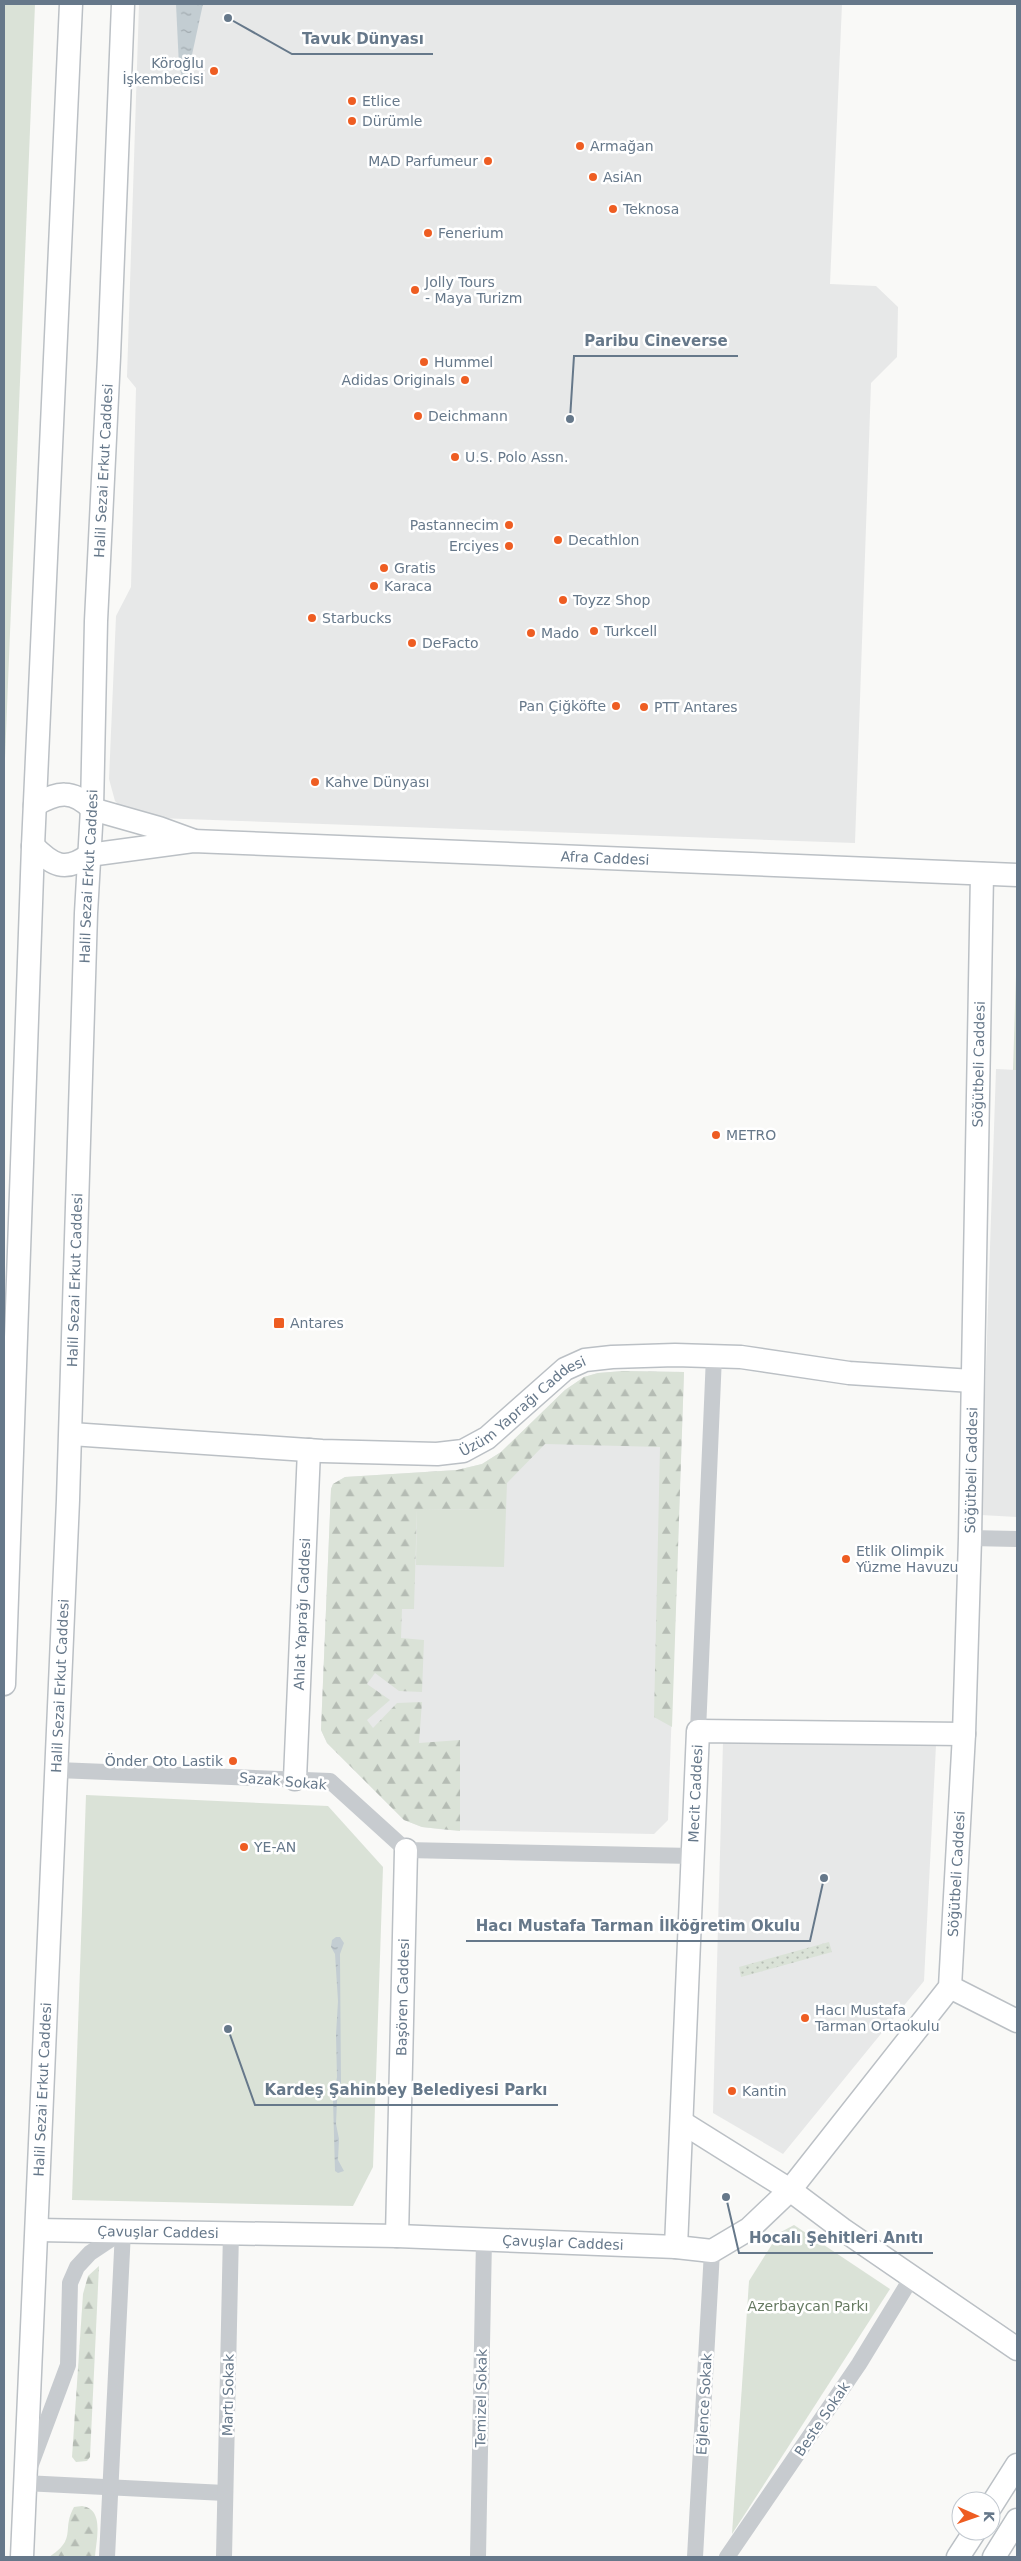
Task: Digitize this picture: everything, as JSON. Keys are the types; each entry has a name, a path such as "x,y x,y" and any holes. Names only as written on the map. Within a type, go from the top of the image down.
{"street":[{"path":"4,1684 33,846 71,4"},
{"name":"Halil Sezai Erkut Caddesi","path":"22,2557 57,1770 92,809 95,630 110,358 123,4"},
{"path":"35,805 51,795 66,794 77,796 92,809"},
{"name":"Afra Caddesi","path":"92,809 159,828 193,841"},
{"name":"Afra Caddesi","path":"89,855 193,841 1017,875"},
{"path":"33,846 51,862 61,865 80,862 89,855"},
{"name":"Söğütbeli Caddesi","path":"950,1987 964,1734 970,1538 982,874"},
{"path":"698,1730 714,1356"},
{"name":"Üzüm Yaprağı Caddesi","path":"70,1434 309,1450 437,1454 463,1451 487,1438 553,1378 576,1364 612,1357 714,1356 750,1359 849,1373 972,1381"},
{"name":"Ahlat Yaprağı Caddesi","path":"295,1779 309,1450"},
{"path":"970,1538 1017,1538"},
{"name":"Mecit Caddesi","path":"676,2247 683,2123 698,1730 964,1734"},
{"name":"Sazak Sokak","path":"57,1770 330,1782 406,1850"},
{"path":"406,1850 693,1856"},
{"name":"Başören Caddesi","path":"397,2236 406,1850"},
{"path":"712,2251 749,2229 790,2190 950,1987 1017,2021"},
{"path":"683,2123 790,2190 842,2229 1017,2349"},
{"name":"Çavuşlar Caddesi","path":"38,2230 397,2236 676,2247 712,2251"},
{"path":"123,2231 90,2253 77,2267 70,2283 68,2366 24,2483 225,2493"},
{"path":"107,2557 123,2231"},
{"name":"Martı Sokak","path":"224,2557 231,2232"},
{"name":"Temizel Sokak","path":"478,2557 484,2239"},
{"name":"Eğlence Sokak","path":"695,2557 712,2251"},
{"name":"Beste Sokak","path":"727,2557 859,2364 912,2277"},
{"path":"1001,2491 1017,2465"},
{"path":"994,2557 1017,2520"},
{"path":"958,2557 968,2541"}],"shaded area":[{"path":"139,4 842,4 830,284 876,286 898,307 897,357 871,383 855,843 156,818 120,806 115,801 109,779 116,616 131,587 136,388 127,377"},
{"path":"996,1069 1017,1070 1017,1517 981,1515"},
{"path":"623,1371 684,1372 668,1820 654,1834 447,1830 422,1827 404,1820 327,1743 321,1730 331,1489 333,1484 345,1477 457,1470 482,1464 501,1452 565,1390 584,1377 598,1373"},
{"path":"723,1742 936,1745 924,1981 783,2154 713,2113"}],"green space":[{"path":"4,4 35,4 4,784"},
{"path":"1017,944 1017,1070 1013,1070"},
{"path":"623,1371 684,1372 672,1727 654,1717 660,1447 545,1444 507,1483 506,1510 417,1509 414,1609 402,1609 401,1638 424,1640 422,1692 399,1691 375,1673 367,1684 390,1700 367,1720 373,1728 397,1703 422,1702 419,1743 460,1740 460,1831 422,1827 404,1820 327,1743 321,1730 331,1489 333,1484 345,1477 457,1470 482,1464 501,1452 565,1390 584,1377 598,1373"},
{"path":"417,1509 506,1510 504,1567 416,1565"},
{"path":"86,1795 328,1806 383,1867 373,2167 353,2206 72,2200"},
{"path":"829,1942 832,1952 741,1977 739,1967"},
{"name":"Azerbaycan Parkı","path":"794,2225 890,2289 732,2534 749,2281 779,2233"},
{"path":"99,2266 90,2457 87,2461 76,2462 72,2457 83,2294 88,2276"},
{"path":"82,2506 89,2508 94,2513 98,2526 95,2557 49,2557 58,2550 66,2539 70,2515 74,2507"}],"water":[{"path":"176,4 203,4 185,87 179,66"},
{"path":"340,1937 344,1943 340,1954 341,2082 337,2101 336,2124 339,2139 338,2160 344,2171 338,2173 335,2171 333,2100 337,2077 336,2035 338,2001 335,1954 331,1947 332,1940"}],"place":[{"name":"Tavuk Dünyası","path":"228,18"},
{"name":"Köroğlu İşkembecisi","path":"214,71"},
{"name":"Etlice","path":"352,101"},
{"name":"Dürümle","path":"352,121"},
{"name":"Armağan","path":"580,146"},
{"name":"MAD Parfumeur","path":"488,161"},
{"name":"AsiAn","path":"593,177"},
{"name":"Teknosa","path":"613,209"},
{"name":"Fenerium","path":"428,233"},
{"name":"Jolly Tours - Maya Turizm","path":"415,290"},
{"name":"Hummel","path":"424,362"},
{"name":"Adidas Originals","path":"465,380"},
{"name":"Deichmann","path":"418,416"},
{"name":"Paribu Cineverse","path":"570,419"},
{"name":"U.S. Polo Assn.","path":"455,457"},
{"name":"Pastannecim","path":"509,525"},
{"name":"Decathlon","path":"558,540"},
{"name":"Erciyes","path":"509,546"},
{"name":"Gratis","path":"384,568"},
{"name":"Karaca","path":"374,586"},
{"name":"Toyzz Shop","path":"563,600"},
{"name":"Starbucks","path":"312,618"},
{"name":"Turkcell","path":"594,631"},
{"name":"Mado","path":"531,633"},
{"name":"DeFacto","path":"412,643"},
{"name":"Pan Çiğköfte","path":"616,706"},
{"name":"PTT Antares","path":"644,707"},
{"name":"Kahve Dünyası","path":"315,782"},
{"name":"METRO","path":"716,1135"},
{"name":"Antares","path":"279,1323"},
{"name":"Etlik Olimpik Yüzme Havuzu","path":"846,1559"},
{"name":"Önder Oto Lastik","path":"233,1761"},
{"name":"YE-AN","path":"244,1847"},
{"name":"Hacı Mustafa Tarman İlköğretim Okulu","path":"824,1878"},
{"name":"Hacı Mustafa Tarman Ortaokulu","path":"805,2018"},
{"name":"Kardeş Şahinbey Belediyesi Parkı","path":"228,2029"},
{"name":"Kantin","path":"732,2091"},
{"name":"Hocalı Şehitleri Anıtı","path":"726,2197"}]}
